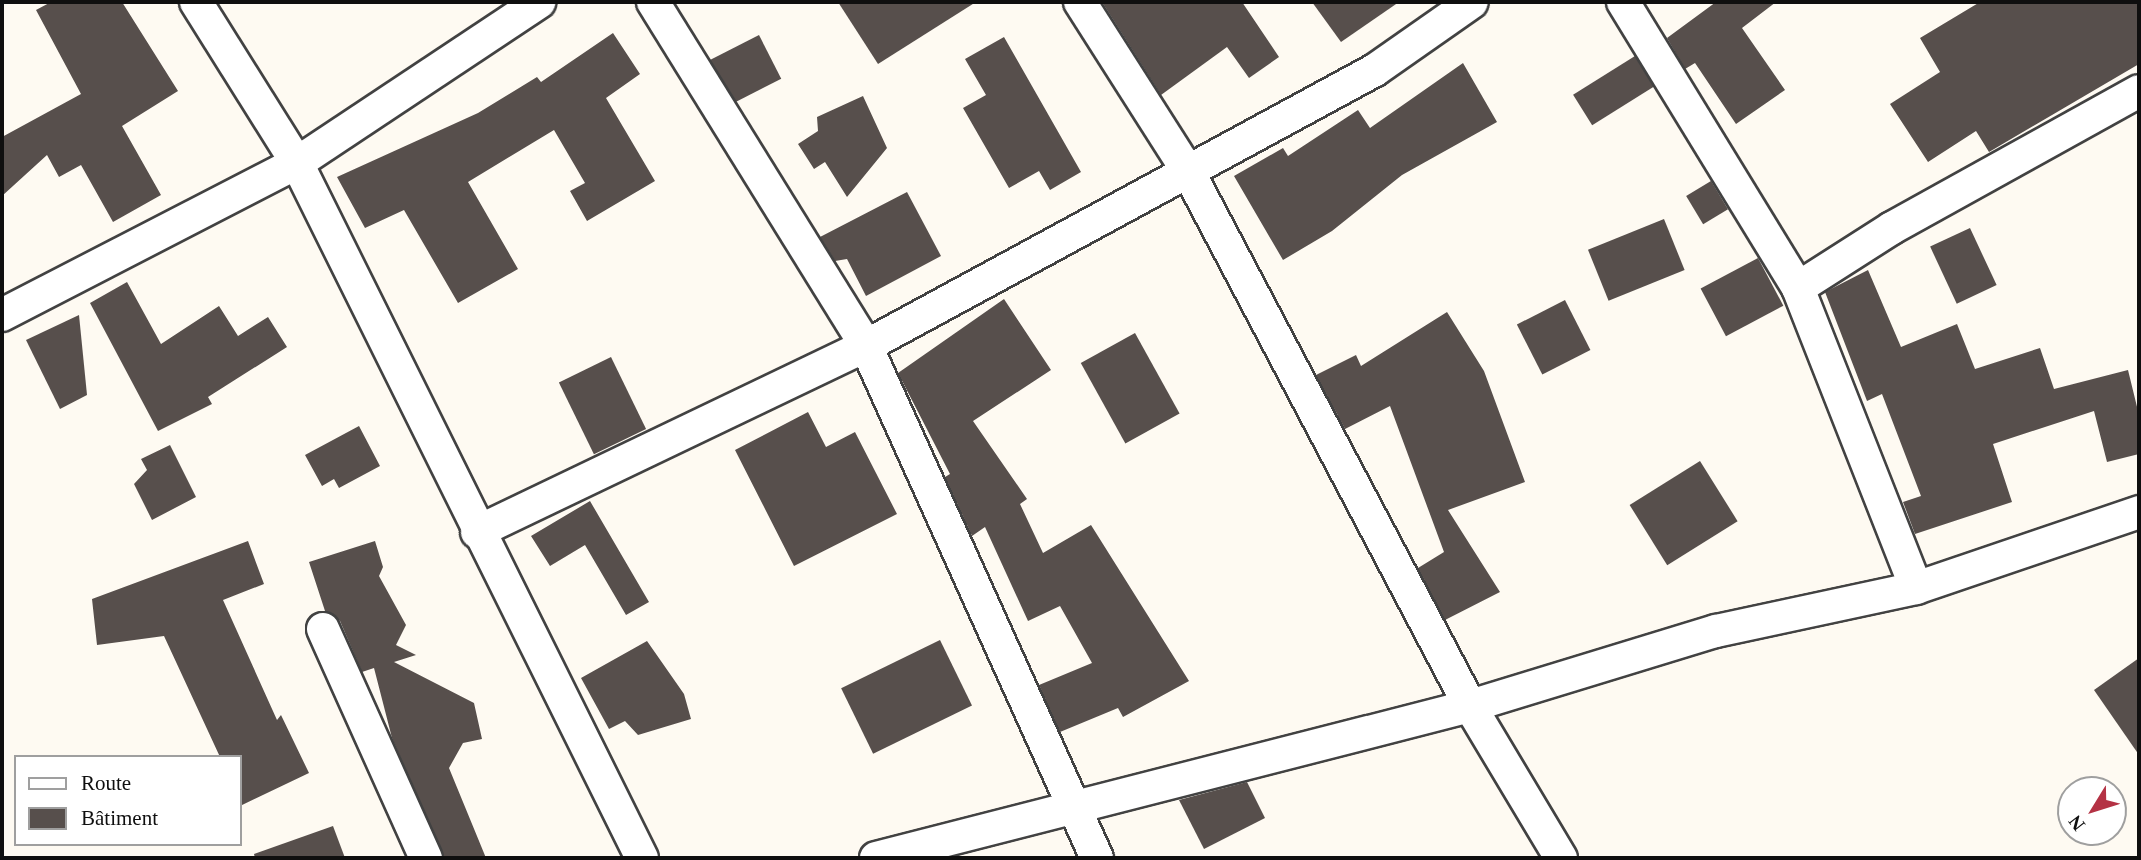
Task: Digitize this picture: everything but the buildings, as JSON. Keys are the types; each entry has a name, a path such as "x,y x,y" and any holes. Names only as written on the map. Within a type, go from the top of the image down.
{"street":[{"path":"196,2 297,163 477,532 642,858"},
{"path":"2,315 297,163 539,2"},
{"path":"653,2 866,346 1097,858"},
{"path":"1080,2 1189,173 1470,706 1561,858"},
{"path":"477,532 866,346 1375,70 1472,2"},
{"path":"1623,2 1798,288 1916,587"},
{"path":"1798,288 1892,228 2139,91"},
{"path":"876,858 1074,810 1470,706 1716,631 1916,587 2135,521"},
{"path":"323,629 426,858"}]}
